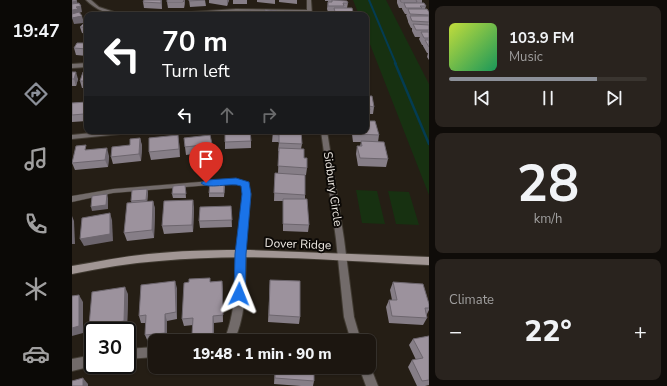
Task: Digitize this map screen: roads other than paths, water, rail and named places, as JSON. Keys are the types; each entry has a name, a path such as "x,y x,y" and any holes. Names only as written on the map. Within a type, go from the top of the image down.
{"street":[{"path":"88,0 97,8 105,12"},
{"path":"309,0 310,12"},
{"path":"206,12 236,10 285,12"},
{"path":"72,66 84,65"},
{"path":"72,137 101,134"},
{"name":"Sidbury Circle","path":"324,134 349,317 354,334"},
{"name":"Dover Ridge","path":"72,270 144,258 210,254 429,261"},
{"path":"232,334 239,308 240,254"},
{"path":"136,353 148,352"},
{"path":"72,365 84,363"},
{"path":"368,374 372,386"}],"lane":[{"path":"72,199 113,191 236,181 242,182 245,185 247,194 240,254"}],"waterway":[{"path":"369,0 396,64"},
{"path":"395,63 429,144"}]}
